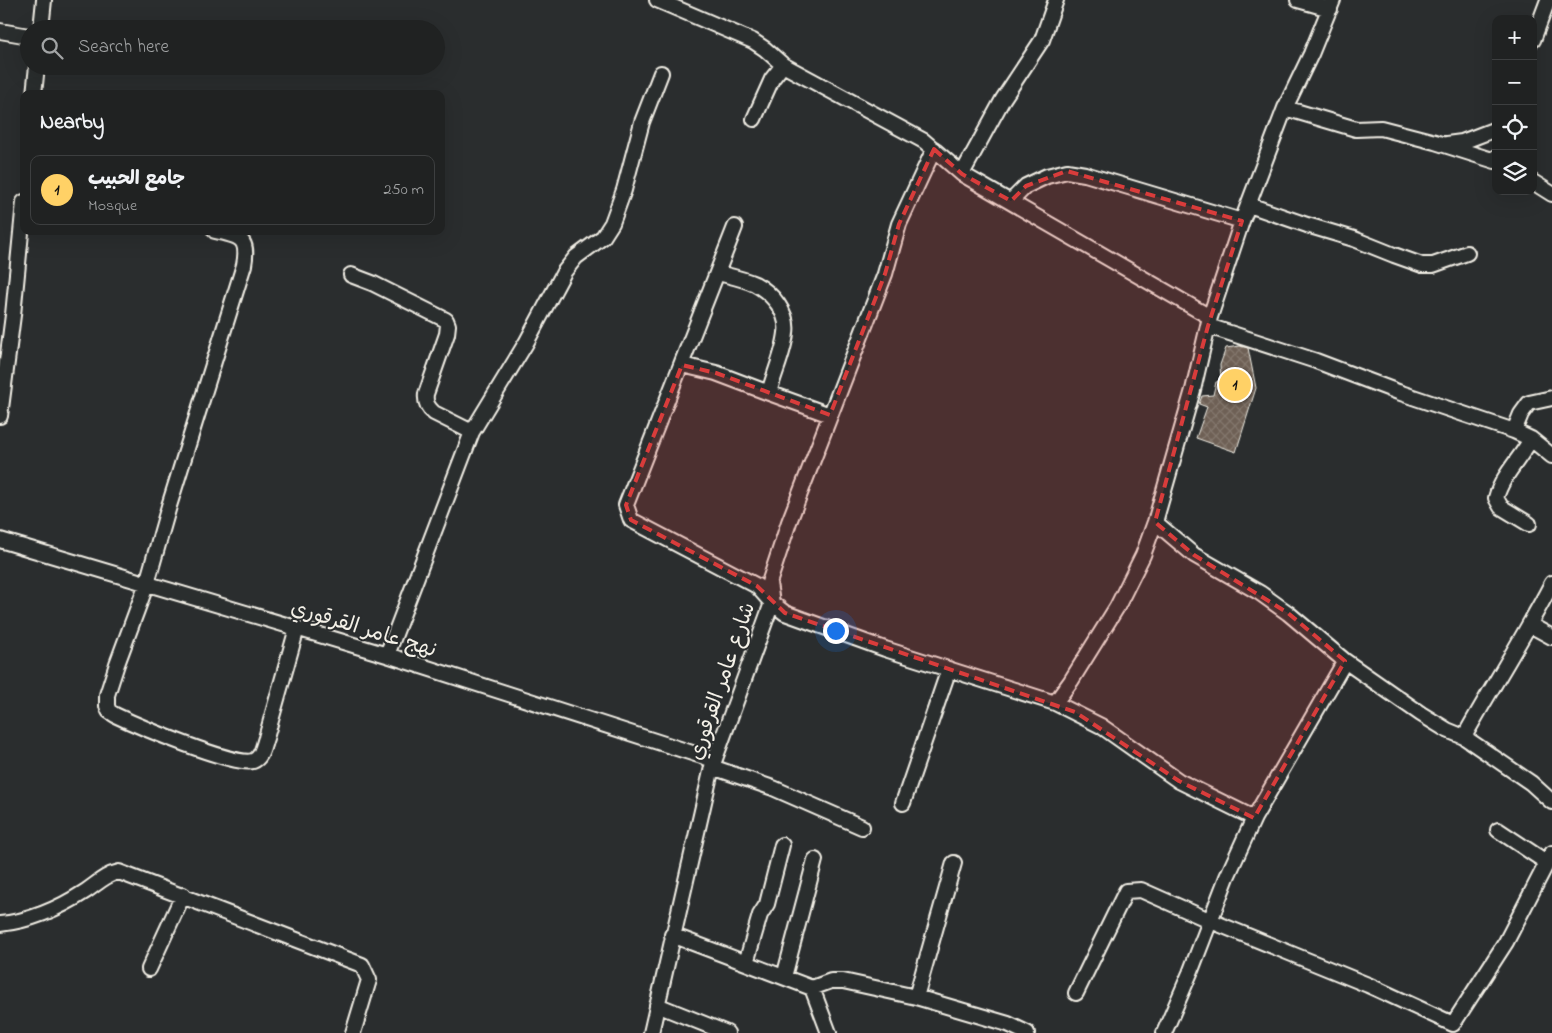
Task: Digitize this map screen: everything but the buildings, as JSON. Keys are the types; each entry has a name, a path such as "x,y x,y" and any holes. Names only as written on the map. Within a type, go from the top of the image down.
{"street":[{"path":"42,20 44,0"},
{"path":"657,0 753,42 765,49 783,65 924,141 962,174 1012,201 1209,322 1398,392 1514,431 1531,439 1552,456"},
{"path":"962,174 990,120 1042,40 1056,0"},
{"path":"1055,703 1071,682 1117,607 1143,555 1155,522 1193,390 1209,322 1242,221 1285,108 1332,4 1298,0"},
{"path":"1537,29 1548,0"},
{"path":"0,31 20,34"},
{"path":"754,119 772,79 783,65"},
{"path":"387,655 472,432 526,343 564,272 576,257 603,237 612,223 624,190 642,122 661,73"},
{"path":"34,90 36,75"},
{"path":"1285,108 1356,129 1381,128 1492,159"},
{"path":"1444,145 1462,142 1492,131"},
{"path":"934,149 899,224 885,274 778,555 769,583 772,603 785,613 885,649 1055,703 1101,726 1178,781 1254,818"},
{"path":"1012,201 1026,186 1047,176 1067,170 1242,221"},
{"path":"1537,185 1552,194"},
{"path":"1249,205 1307,226 1354,239 1394,256 1422,265 1433,265 1467,253"},
{"name":"شارع عامر القرقوري","path":"651,1033 713,763 772,603 757,586 631,520 626,505 735,227"},
{"path":"0,416 21,235"},
{"path":"229,235 239,238 245,245 244,266 147,583 107,696 109,711 133,723 230,759 247,762 255,760 261,754 297,628"},
{"path":"718,273 754,284 769,294 786,319 784,346 769,392"},
{"path":"351,275 372,283 446,320 448,325 447,334 425,400 429,409 434,413 472,432"},
{"path":"682,365 716,373 830,415"},
{"path":"1514,431 1521,414 1529,403 1552,398"},
{"path":"1528,524 1501,507 1496,498 1500,485 1531,439"},
{"path":"1155,522 1194,555 1260,593 1288,613 1345,661 1421,714 1447,730 1464,737 1530,783 1552,802"},
{"name":"نهج عامر القرقوري","path":"0,540 387,655 713,763 862,828"},
{"path":"1464,737 1508,659 1530,626 1552,583"},
{"path":"1530,626 1552,637"},
{"path":"1164,1033 1227,877 1254,818 1345,661"},
{"path":"903,803 948,669"},
{"path":"1076,993 1126,891 1141,890 1368,985 1451,1028 1506,942 1549,858 1498,830"},
{"path":"746,963 760,915 767,904 782,845"},
{"path":"784,977 815,860"},
{"path":"916,997 954,863"},
{"path":"0,924 17,922 43,913 86,890 108,875 119,872 362,965 369,980 353,1033"},
{"path":"149,969 183,895"},
{"path":"672,935 812,988 831,981 843,981 916,997 1008,1024 1027,1033"},
{"path":"812,988 829,1033"},
{"path":"657,1005 728,1033"}],"highlighted area":[{"path":"934,149 962,174 1011,201 1026,186 1067,171 1242,221 1208,326 1155,522 1194,555 1288,613 1345,661 1254,818 1179,781 1075,712 785,613 757,586 631,520 626,505 682,365 716,373 830,415 885,274 899,224"}],"place":[{"name":"جامع الحبيب","path":"1235,385"}]}
